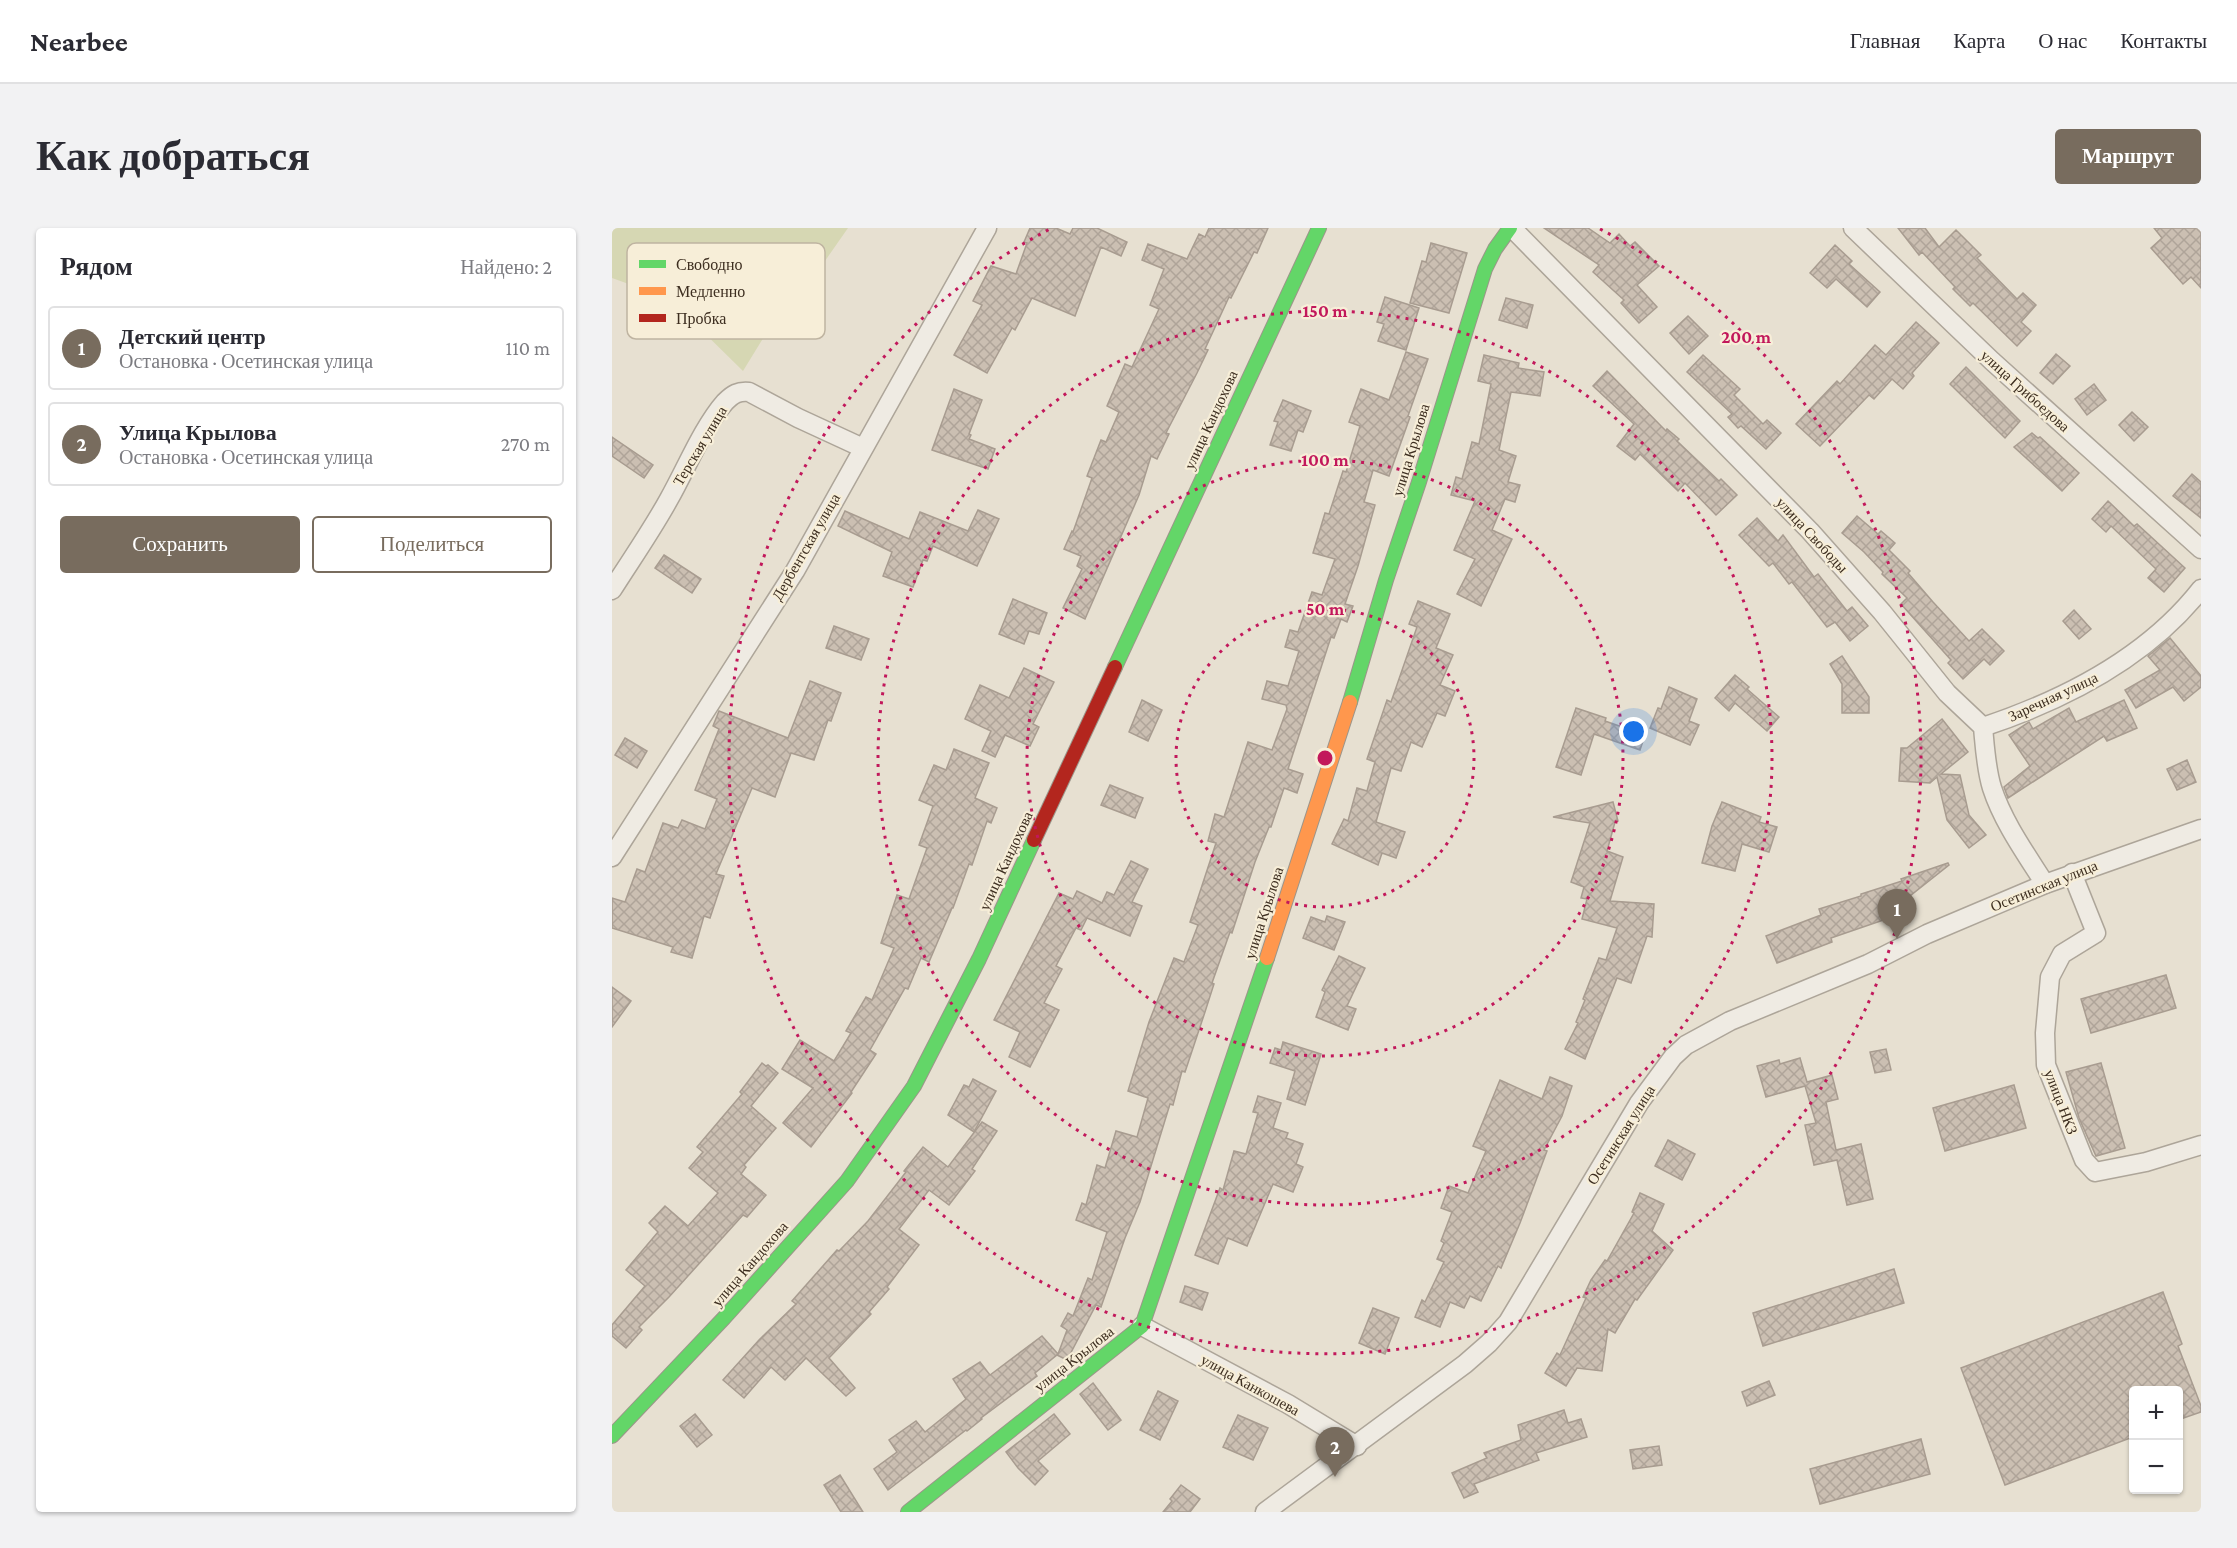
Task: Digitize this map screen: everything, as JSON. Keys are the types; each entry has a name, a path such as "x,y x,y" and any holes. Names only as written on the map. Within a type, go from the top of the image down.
{"street":[{"name":"Дербентская улица","path":"612,857 795,571 987,228"},
{"name":"улица Кандохова","path":"612,1436 724,1318 847,1181 914,1086 979,959 1319,228"},
{"name":"улица Свободы","path":"1511,228 1810,531 1882,612 1947,693 1983,727"},
{"name":"улица Крылова","path":"908,1512 1142,1326 1227,1079 1356,684 1386,580 1419,482 1473,303 1495,249 1511,228"},
{"name":"улица Грибоедова","path":"1853,228 1992,361 2201,549"},
{"name":"Терская улица","path":"612,590 668,502 711,422 733,394 740,391 749,392 862,448"},
{"name":"Заречная улица","path":"1983,727 2011,718 2082,686 2111,668 2147,643 2201,589"},
{"path":"1983,727 1991,786 1998,804 2045,884"},
{"name":"Осетинская улица","path":"1273,1510 1465,1364 1508,1322 1639,1103 1673,1057 1686,1045 1730,1021 1868,964 1927,934 2045,884 2201,829"},
{"name":"улица НКЗ","path":"2072,873 2096,933 2062,954 2050,977 2045,1032 2046,1065 2084,1160 2096,1172 2146,1162 2201,1145"},
{"name":"улица Канкошева","path":"1142,1326 1288,1404 1357,1446"}],"green space":[{"path":"612,228 848,228 825,261 825,243 627,243 627,283 612,278"},
{"path":"710,339 763,339 743,371"}],"building":[{"path":"1030,228 1056,228 1070,234 1073,228 1097,228 1127,242 1121,256 1101,247 1075,316 1032,298 1015,330 1012,328 987,373 954,355 982,305 973,301 991,266 1016,274"},
{"path":"1209,228 1268,228 1257,253 1254,252 1231,298 1229,297 1205,349 1208,350 1166,433 1169,434 1157,459 1151,456 1139,495 1085,619 1063,608 1082,569 1077,566 1081,556 1064,549 1073,532 1092,478 1087,476 1101,440 1106,442 1119,412 1107,406 1125,364 1132,367 1159,309 1150,305 1164,269 1142,260 1148,244 1187,259 1199,234 1205,237"},
{"path":"1544,228 1588,228 1610,243 1619,234 1630,246 1635,242 1659,266 1637,285 1657,307 1639,323 1621,303 1624,300 1593,272 1599,265"},
{"path":"1898,228 1925,228 1939,247 1956,230 1981,255 1977,258 2017,299 2023,293 2036,305 2021,322 2031,331 2017,346 1973,303 1970,306 1922,252 1919,255"},
{"path":"2154,228 2201,228 2201,288 2191,277 2183,284 2151,248 2162,238"},
{"path":"1431,243 1467,253 1449,313 1410,303 1422,261 1426,262"},
{"path":"1835,245 1852,261 1849,264 1880,292 1867,307 1836,279 1827,288 1810,273"},
{"path":"1385,297 1419,308 1406,350 1378,341 1384,324 1377,322"},
{"path":"1506,298 1533,305 1527,328 1499,320"},
{"path":"1688,316 1708,336 1689,354 1670,333"},
{"path":"1916,322 1939,343 1912,373 1914,376 1903,389 1892,379 1874,399 1869,395 1820,446 1796,424 1837,381 1840,384 1875,345 1886,355"},
{"path":"1406,352 1428,359 1389,476 1373,470 1364,502 1375,505 1345,604 1353,606 1347,622 1341,619 1334,638 1331,637 1288,769 1303,774 1297,793 1284,788 1271,827 1269,827 1255,862 1232,933 1230,932 1212,983 1214,984 1185,1072 1182,1071 1173,1105 1170,1104 1140,1202 1101,1307 1096,1305 1067,1360 1057,1355 1035,1373 1037,1376 888,1490 874,1469 897,1452 889,1440 916,1421 925,1432 966,1399 953,1379 980,1362 990,1375 1042,1336 1058,1354 1067,1330 1061,1326 1068,1313 1073,1316 1088,1278 1092,1280 1107,1232 1076,1220 1082,1203 1086,1205 1097,1165 1105,1168 1116,1131 1137,1137 1148,1098 1128,1091 1149,1022 1174,958 1184,962 1198,925 1190,922 1216,843 1208,841 1215,814 1224,817 1248,742 1272,750 1287,709 1286,705 1262,699 1267,681 1288,686 1299,651 1285,647 1290,630 1298,632 1312,592 1322,595 1335,559 1313,553 1325,513 1329,514 1343,471 1346,472 1360,426 1349,422 1361,389 1389,400"},
{"path":"2056,354 2070,366 2053,384 2040,373"},
{"path":"1484,355 1519,363 1518,368 1544,372 1540,396 1511,392 1499,450 1516,456 1508,482 1520,485 1515,502 1505,499 1492,530 1512,539 1481,606 1457,594 1475,559 1454,550 1475,501 1451,495 1456,477 1462,479 1472,442 1479,444 1491,384 1478,381"},
{"path":"1703,355 1740,389 1734,395 1763,424 1767,420 1781,433 1766,449 1741,426 1738,428 1728,417 1732,414 1687,372"},
{"path":"1966,367 2020,421 2005,438 1950,384"},
{"path":"1607,371 1666,431 1667,429 1679,439 1677,441 1737,495 1716,515 1685,483 1678,491 1640,454 1635,460 1617,446 1634,424 1593,386"},
{"path":"2094,384 2106,400 2087,415 2075,399"},
{"path":"954,389 982,400 969,439 995,449 988,469 932,450"},
{"path":"1283,400 1311,411 1303,432 1298,430 1291,451 1270,445 1278,422 1274,421"},
{"path":"2132,412 2148,427 2134,441 2119,425"},
{"path":"2032,433 2040,437 2079,473 2062,491 2014,447"},
{"path":"612,437 653,465 644,478 612,456"},
{"path":"2192,474 2201,482 2201,518 2173,496"},
{"path":"2108,501 2185,568 2164,592 2148,578 2156,569 2111,526 2106,532 2092,519"},
{"path":"978,510 999,519 977,566 933,546 927,561 923,560 913,587 883,576 892,552 838,526 845,511 909,539 920,512 968,531"},
{"path":"1857,516 1878,534 1881,531 1895,543 1889,550 1910,571 1908,573 1969,641 1982,629 2004,651 1990,665 1984,659 1963,679 1948,663 1951,660 1901,604 1907,598 1882,574 1883,572 1864,552 1842,533"},
{"path":"1757,518 1778,541 1783,535 1814,577 1818,574 1847,611 1852,607 1868,626 1850,641 1835,622 1827,627 1792,582 1789,584 1773,563 1769,566 1739,535"},
{"path":"664,555 701,579 692,593 655,568"},
{"path":"1013,599 1047,613 1039,634 1029,631 1024,644 999,634"},
{"path":"1418,601 1450,614 1436,648 1453,655 1440,685 1455,691 1445,716 1437,713 1422,747 1411,742 1401,771 1391,768 1376,822 1405,832 1396,858 1382,853 1378,865 1332,844 1344,819 1348,821 1357,788 1367,791 1375,762 1367,759 1387,700 1391,702 1417,627 1409,624"},
{"path":"2074,610 2091,629 2079,639 2063,621"},
{"path":"834,626 869,639 861,660 826,648"},
{"path":"2170,638 2201,676 2201,687 2184,701 2173,687 2136,708 2125,690 2160,670 2148,656"},
{"path":"1842,656 1869,697 1869,713 1842,713 1842,684 1830,664"},
{"path":"1024,668 1054,682 1033,724 1039,727 1030,746 1005,735 995,757 982,751 991,731 965,719 980,685 1009,698"},
{"path":"1735,675 1749,687 1747,689 1779,717 1767,731 1735,703 1729,711 1715,698"},
{"path":"810,681 841,693 831,721 828,720 814,760 791,753 775,797 752,788 716,874 724,876 710,918 704,916 692,958 671,952 673,947 612,928 612,898 625,902 637,869 645,872 663,823 678,828 682,820 705,829 717,799 695,790 719,729 713,726 719,711 788,738"},
{"path":"1669,687 1697,699 1689,721 1699,725 1690,745 1650,728 1658,708 1661,709"},
{"path":"1142,700 1162,710 1148,741 1129,732"},
{"path":"2124,700 2137,728 2107,741 2104,736 2008,798 2004,787 2030,766 2009,735 2029,722 2033,729 2069,708 2076,722"},
{"path":"1576,708 1645,735 1640,750 1594,734 1581,775 1556,767"},
{"path":"1942,719 1968,752 1941,774 1960,775 1969,815 1986,835 1969,848 1947,820 1937,777 1930,783 1899,781 1901,748 1907,748"},
{"path":"625,738 647,751 637,768 615,755"},
{"path":"954,749 989,763 975,798 997,808 991,823 987,821 972,865 969,864 953,908 929,962 921,958 908,989 905,988 870,1050 876,1054 852,1093 811,1147 783,1123 813,1088 782,1069 800,1040 834,1061 851,1033 846,1031 866,997 872,1000 894,948 881,943 897,895 909,899 927,848 919,845 933,806 919,800 934,765 946,770"},
{"path":"2187,760 2196,782 2177,790 2167,769"},
{"path":"1110,785 1143,798 1135,818 1101,805"},
{"path":"1613,802 1618,821 1615,822 1607,851 1623,857 1610,901 1654,904 1652,937 1647,936 1631,983 1617,978 1585,1059 1565,1049 1578,1023 1576,1022 1585,1000 1583,999 1599,958 1606,960 1617,928 1582,919 1587,899 1581,898 1584,887 1571,882 1590,823 1553,817"},
{"path":"1722,802 1761,817 1759,822 1777,827 1769,852 1742,844 1735,871 1702,863 1712,826"},
{"path":"1131,861 1148,869 1132,902 1142,906 1130,936 1087,918 1081,930 1076,928 1056,966 1062,969 1044,1003 1059,1010 1030,1067 1009,1057 1020,1032 994,1020 1059,893 1073,899 1077,891 1102,903 1107,892 1114,895"},
{"path":"1948,863 1949,865 1910,896 1915,904 1897,911 1898,915 1831,938 1832,942 1777,963 1766,936 1821,915 1819,909 1861,896 1861,894"},
{"path":"1327,916 1345,922 1334,950 1303,938 1311,917 1325,922"},
{"path":"1339,956 1365,968 1347,1006 1356,1009 1348,1030 1316,1017 1325,992 1322,990"},
{"path":"2166,975 2176,1008 2091,1033 2081,999"},
{"path":"612,987 631,1001 612,1027"},
{"path":"1283,1042 1321,1054 1305,1105 1287,1099 1295,1071 1270,1063 1275,1048 1281,1050"},
{"path":"1886,1049 1891,1070 1875,1073 1870,1052"},
{"path":"1800,1058 1807,1082 1832,1075 1838,1099 1826,1102 1836,1150 1861,1144 1873,1199 1847,1205 1837,1160 1814,1165 1805,1125 1816,1123 1805,1086 1766,1097 1757,1066 1779,1060 1780,1064"},
{"path":"762,1063 778,1073 751,1106 776,1128 744,1165 746,1167 741,1174 766,1195 747,1217 743,1215 639,1327 642,1330 626,1348 612,1336 612,1325 645,1286 626,1270 658,1232 649,1223 665,1206 688,1226 718,1193 689,1168 703,1152 697,1147 742,1094 740,1092"},
{"path":"2101,1063 2125,1148 2096,1156 2079,1118 2066,1072"},
{"path":"1550,1077 1572,1086 1562,1116 1544,1150 1547,1151 1501,1268 1498,1266 1481,1301 1470,1296 1464,1308 1450,1302 1440,1327 1415,1317 1422,1300 1425,1302 1444,1262 1437,1259 1444,1243 1441,1241 1452,1212 1441,1208 1449,1186 1468,1193 1486,1151 1473,1146 1500,1080 1542,1099"},
{"path":"973,1079 996,1091 974,1132 948,1115 964,1085 969,1087"},
{"path":"2014,1085 2026,1128 1945,1151 1933,1108"},
{"path":"1258,1096 1281,1103 1273,1128 1288,1133 1286,1138 1303,1144 1296,1164 1303,1167 1293,1192 1273,1184 1247,1246 1228,1238 1218,1264 1195,1255 1220,1188 1223,1190 1234,1151 1246,1154 1258,1113 1253,1112"},
{"path":"982,1122 997,1131 972,1169 975,1171 949,1205 929,1190 899,1229 919,1245 887,1287 889,1289 869,1312 871,1314 829,1358 855,1388 846,1396 806,1358 785,1380 771,1367 744,1398 723,1380 796,1304 792,1301 837,1250 839,1251 868,1221 923,1147 948,1167"},
{"path":"1668,1140 1695,1154 1682,1180 1655,1166"},
{"path":"1640,1193 1664,1204 1652,1231 1673,1250 1637,1300 1635,1299 1615,1333 1608,1329 1602,1371 1577,1368 1566,1386 1545,1373 1557,1353 1560,1355 1586,1298 1583,1297 1591,1280 1605,1260 1607,1261 1634,1213 1632,1212"},
{"path":"1894,1269 1904,1303 1763,1346 1753,1313"},
{"path":"1185,1286 1208,1293 1202,1310 1180,1302"},
{"path":"2163,1292 2182,1344 2178,1346 2201,1406 2201,1412 2183,1418 2183,1386 2129,1386 2129,1438 2005,1485 1961,1368"},
{"path":"1373,1308 1399,1318 1385,1354 1359,1343"},
{"path":"1769,1381 1775,1395 1747,1406 1742,1392"},
{"path":"1093,1383 1121,1420 1108,1430 1080,1394"},
{"path":"1158,1391 1178,1401 1160,1440 1140,1430"},
{"path":"1564,1410 1568,1423 1581,1419 1587,1437 1536,1453 1539,1460 1474,1484 1478,1492 1464,1498 1452,1473 1487,1458 1484,1453 1521,1440 1518,1425"},
{"path":"695,1414 712,1435 697,1447 680,1426"},
{"path":"1054,1414 1070,1434 1038,1461 1048,1471 1035,1485 1006,1452"},
{"path":"1238,1415 1268,1428 1253,1460 1223,1447"},
{"path":"1921,1439 1930,1474 1820,1504 1810,1469"},
{"path":"1659,1446 1662,1465 1633,1469 1630,1450"},
{"path":"840,1475 863,1512 841,1512 824,1485"},
{"path":"1181,1485 1200,1499 1190,1512 1163,1512 1172,1501 1170,1499"}],"traffic: fast":[{"path":"1115,667 1319,228"},
{"path":"1350,702 1386,580 1485,269 1495,249 1510,228"},
{"path":"612,1436 724,1318 847,1181 914,1086 979,959 1034,840"},
{"path":"908,1512 1142,1326 1267,958"}],"traffic: slow":[{"path":"1267,958 1350,702"}],"traffic: jam":[{"path":"1034,840 1115,667"}],"place":[{"name":"Детский центр","path":"1897,939"},
{"name":"Улица Крылова","path":"1335,1477"}]}
